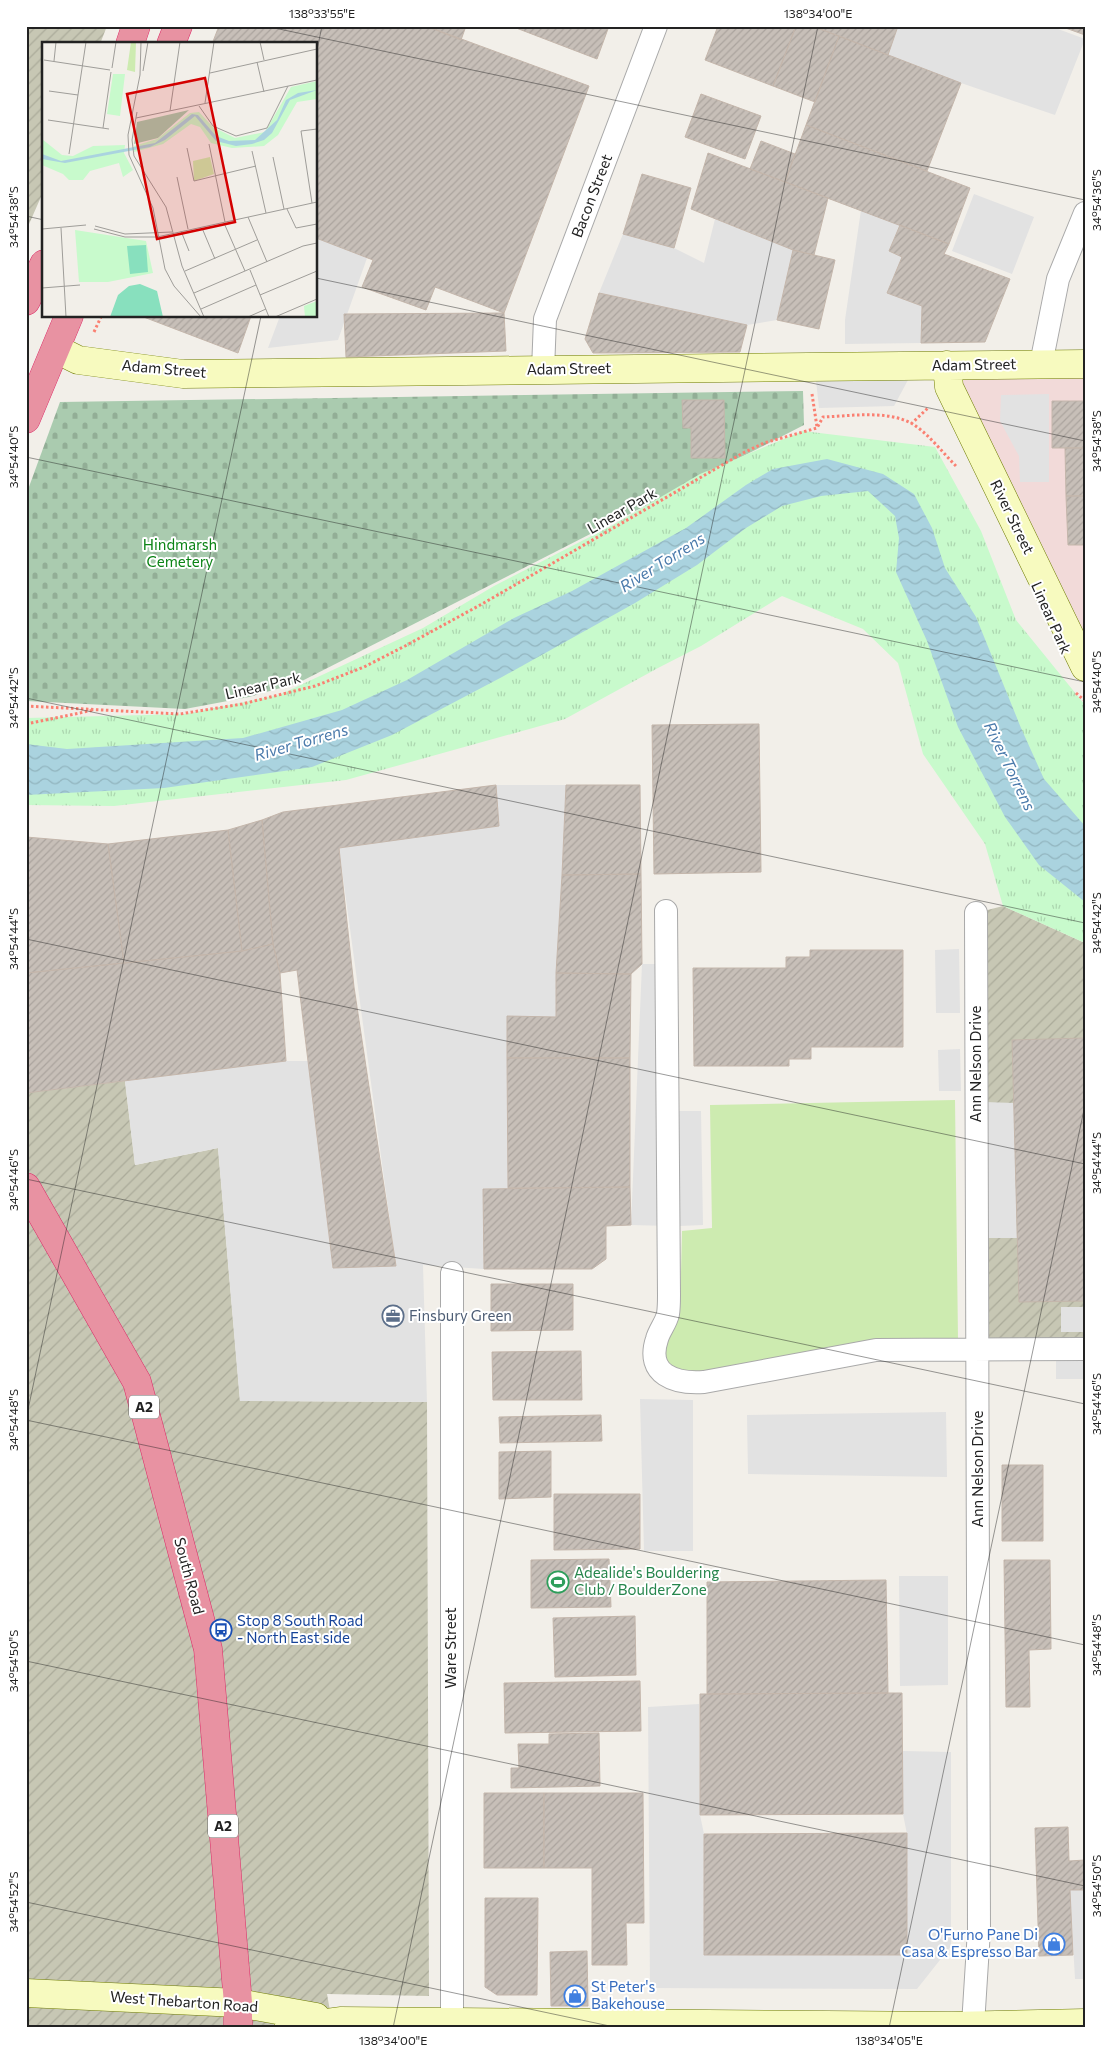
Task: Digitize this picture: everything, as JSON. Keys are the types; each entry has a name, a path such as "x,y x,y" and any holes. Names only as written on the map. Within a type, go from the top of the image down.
{"highway":[{"path":"131,42 136,26"},
{"path":"172,42 178,26"},
{"path":"26,301 42,268"},
{"path":"26,419 68,318"},
{"name":"South Road","path":"26,1187 137,1382 208,1649 238,2015"}],"street":[{"name":"Bacon Street","path":"543,370 545,319 656,26"},
{"path":"1041,364 1058,279 1085,213"},
{"name":"Adam Street","path":"56,349 78,360 183,374 1085,364"},
{"name":"River Street","path":"947,365 949,387 1080,679"},
{"path":"666,912 669,1294 668,1316 655,1347 658,1366 663,1372 680,1382 698,1382 876,1350 1085,1349"},
{"name":"Ann Nelson Drive","path":"959,2026 980,1930 976,913"},
{"name":"Ware Street","path":"452,1273 452,2022"},
{"name":"West Thebarton Road","path":"26,1994 341,2024"},
{"name":"West Thebarton Road","path":"288,2028 341,2024 452,2022 635,2026 959,2026 1085,2023"}],"path":[{"path":"811,367 812,406 817,428"},
{"name":"Linear Park","path":"26,706 180,714 242,704 315,686 405,646 482,604 717,470 743,452 764,443 817,428 823,416 872,415 892,417 916,427 957,468"},
{"path":"1080,679 1085,701"},
{"path":"26,724 99,709"}],"shaded area":[{"path":"26,26 107,26 101,42 42,42 42,195 26,231"},
{"path":"898,26 1050,26 1085,39 1055,115 961,83 888,55"},
{"path":"974,194 1034,217 1012,274 952,251"},
{"path":"861,210 900,225 889,251 902,257 887,293 922,306 921,343 845,344 845,320"},
{"path":"715,219 793,250 777,320 747,325 599,293 623,234 674,248 704,263"},
{"path":"318,239 367,258 338,340 268,348 279,318 318,318"},
{"path":"1085,364 1085,667 947,365"},
{"path":"816,380 908,380 894,406 819,408"},
{"path":"1049,394 1049,482 1020,482 1019,456 1000,421 1001,395"},
{"path":"496,785 566,785 556,1017 507,1017 508,1188 483,1189 484,1269 423,1265 427,1402 240,1401 218,1148 135,1165 125,1081 286,1061 309,1061 333,1268 396,1266 339,848 499,826"},
{"path":"1003,906 1085,943 1085,1349 977,1349 976,913"},
{"path":"959,949 960,1013 936,1013 935,950"},
{"path":"642,964 666,964 669,1226 631,1225"},
{"path":"960,1049 961,1091 939,1091 938,1050"},
{"path":"125,1081 135,1165 218,1148 240,1401 427,1402 429,1996 327,1994 333,2028 26,2028 26,1093"},
{"path":"985,1102 1014,1103 1017,1238 987,1238"},
{"path":"676,1111 701,1111 703,1225 679,1226"},
{"path":"1061,1307 1085,1307 1085,1332 1061,1332"},
{"path":"1056,1357 1085,1357 1085,1379 1056,1379"},
{"path":"640,1399 693,1400 693,1551 644,1551"},
{"path":"946,1412 947,1477 748,1474 747,1415"},
{"path":"899,1576 948,1576 948,1685 900,1686"},
{"path":"699,1704 700,1815 704,1834 705,1955 907,1955 907,1834 903,1814 903,1751 951,1752 951,1946 917,1989 650,1988 648,1707"},
{"path":"1070,1890 1085,1890 1085,1979 1075,1979"}],"green space":[{"name":"Hindmarsh Cemetery","path":"803,391 804,425 298,683 249,697 185,709 26,701 26,495 60,402"},
{"path":"803,431 935,447 981,531 1016,620 1085,705 1085,943 1003,906 985,844 923,754 898,663 863,629 782,596 701,646 565,719 346,780 114,806 26,805 26,718 186,714 279,695 423,628 494,586 613,525 700,474"},
{"path":"955,1100 958,1339 699,1374 672,1369 665,1360 664,1350 668,1336 680,1315 682,1231 712,1228 710,1105"}],"water":[{"name":"River Torrens","path":"827,459 883,474 914,494 932,528 945,568 976,617 1044,779 1085,826 1085,902 1039,865 1005,817 958,727 927,641 896,572 899,538 895,516 868,491 821,496 782,506 746,528 697,565 635,603 502,677 392,735 312,767 164,788 26,795 26,744 67,749 243,738 342,710 407,680 514,618 572,591 686,528 746,485 773,469"}],"building":[{"path":"219,26 426,26 589,86 504,313 435,287 426,310 362,287 373,260 318,239 318,42 213,42"},
{"path":"426,26 466,26 461,40"},
{"path":"511,26 609,26 597,59"},
{"path":"718,26 796,26 773,86 705,60"},
{"path":"796,26 812,26 839,36 815,102 773,86"},
{"path":"812,26 898,26 888,55"},
{"path":"1060,26 1085,26 1085,35"},
{"path":"839,36 961,83 927,171 806,125"},
{"path":"701,94 761,116 745,159 685,137"},
{"path":"806,125 970,188 949,244 785,182"},
{"path":"761,141 795,154 785,182 750,169"},
{"path":"708,153 828,198 814,255 793,250 691,209"},
{"path":"642,174 691,188 674,248 623,234"},
{"path":"900,225 949,244 944,254 1010,279 985,342 921,343 922,306 887,293 902,257 889,251"},
{"path":"793,250 835,260 819,329 777,320"},
{"path":"599,293 747,325 740,352 593,353 585,339"},
{"path":"504,313 506,351 346,357 344,314"},
{"path":"146,318 250,318 238,353"},
{"path":"682,400 724,400 725,458 691,458 691,428 683,428"},
{"path":"1052,401 1085,401 1085,448 1052,448"},
{"path":"1065,448 1085,448 1085,496 1066,496"},
{"path":"1066,496 1085,496 1085,545 1068,545"},
{"path":"759,724 761,872 654,874 652,725"},
{"path":"496,785 499,826 339,848 354,987 396,1266 333,1268 297,970 280,973 273,944 262,820 283,812"},
{"path":"566,785 640,785 641,874 562,875"},
{"path":"262,820 273,944 242,951 228,830"},
{"path":"228,830 242,951 124,963 108,844"},
{"path":"26,837 108,844 124,963 26,973"},
{"path":"641,874 642,964 631,974 556,973 562,875"},
{"path":"273,944 280,973 286,1061 26,1093 26,973 242,951"},
{"path":"810,950 903,950 903,1047 811,1047 811,1059 789,1059 789,1066 694,1066 693,968 786,968 786,957 810,957"},
{"path":"556,973 631,974 630,1058 507,1058 507,1016 556,1017"},
{"path":"1085,1038 1085,1301 1019,1302 1012,1040"},
{"path":"507,1058 630,1058 630,1187 508,1188"},
{"path":"630,1187 631,1225 606,1226 606,1259 592,1269 484,1269 483,1189"},
{"path":"491,1284 573,1284 573,1330 491,1331"},
{"path":"581,1351 582,1400 493,1400 492,1352"},
{"path":"601,1415 602,1441 500,1443 499,1417"},
{"path":"551,1451 551,1497 499,1499 499,1452"},
{"path":"1002,1465 1043,1465 1043,1541 1002,1541"},
{"path":"554,1494 640,1494 640,1549 554,1550"},
{"path":"609,1559 611,1607 531,1608 531,1560"},
{"path":"1004,1560 1050,1560 1051,1649 1029,1650 1030,1707 1006,1707"},
{"path":"886,1580 888,1693 707,1694 707,1582"},
{"path":"635,1616 636,1675 555,1677 553,1618"},
{"path":"640,1681 641,1731 505,1733 504,1683"},
{"path":"902,1693 903,1814 700,1815 700,1694"},
{"path":"599,1733 600,1786 511,1788 511,1768 519,1768 518,1744 549,1744 549,1734"},
{"path":"484,1793 544,1793 544,1868 484,1868"},
{"path":"544,1793 643,1793 644,1923 626,1923 627,1965 592,1965 592,1868 544,1868"},
{"path":"1068,1827 1069,1861 1085,1860 1085,1890 1070,1890 1073,1955 1039,1956 1035,1828"},
{"path":"907,1833 907,1955 704,1955 704,1834"},
{"path":"485,1898 538,1898 537,1995 497,1995 485,1987"},
{"path":"587,1951 588,2006 551,2006 550,1952"}],"place":[{"name":"Finsbury Green","path":"393,1316"},
{"name":"Adealide's Bouldering Club / BoulderZone","path":"558,1582"},
{"name":"Stop 8 South Road - North East side","path":"221,1630"},
{"name":"O'Furno Pane Di Casa & Espresso Bar","path":"1054,1944"},
{"name":"St Peter's Bakehouse","path":"575,1996"}]}
